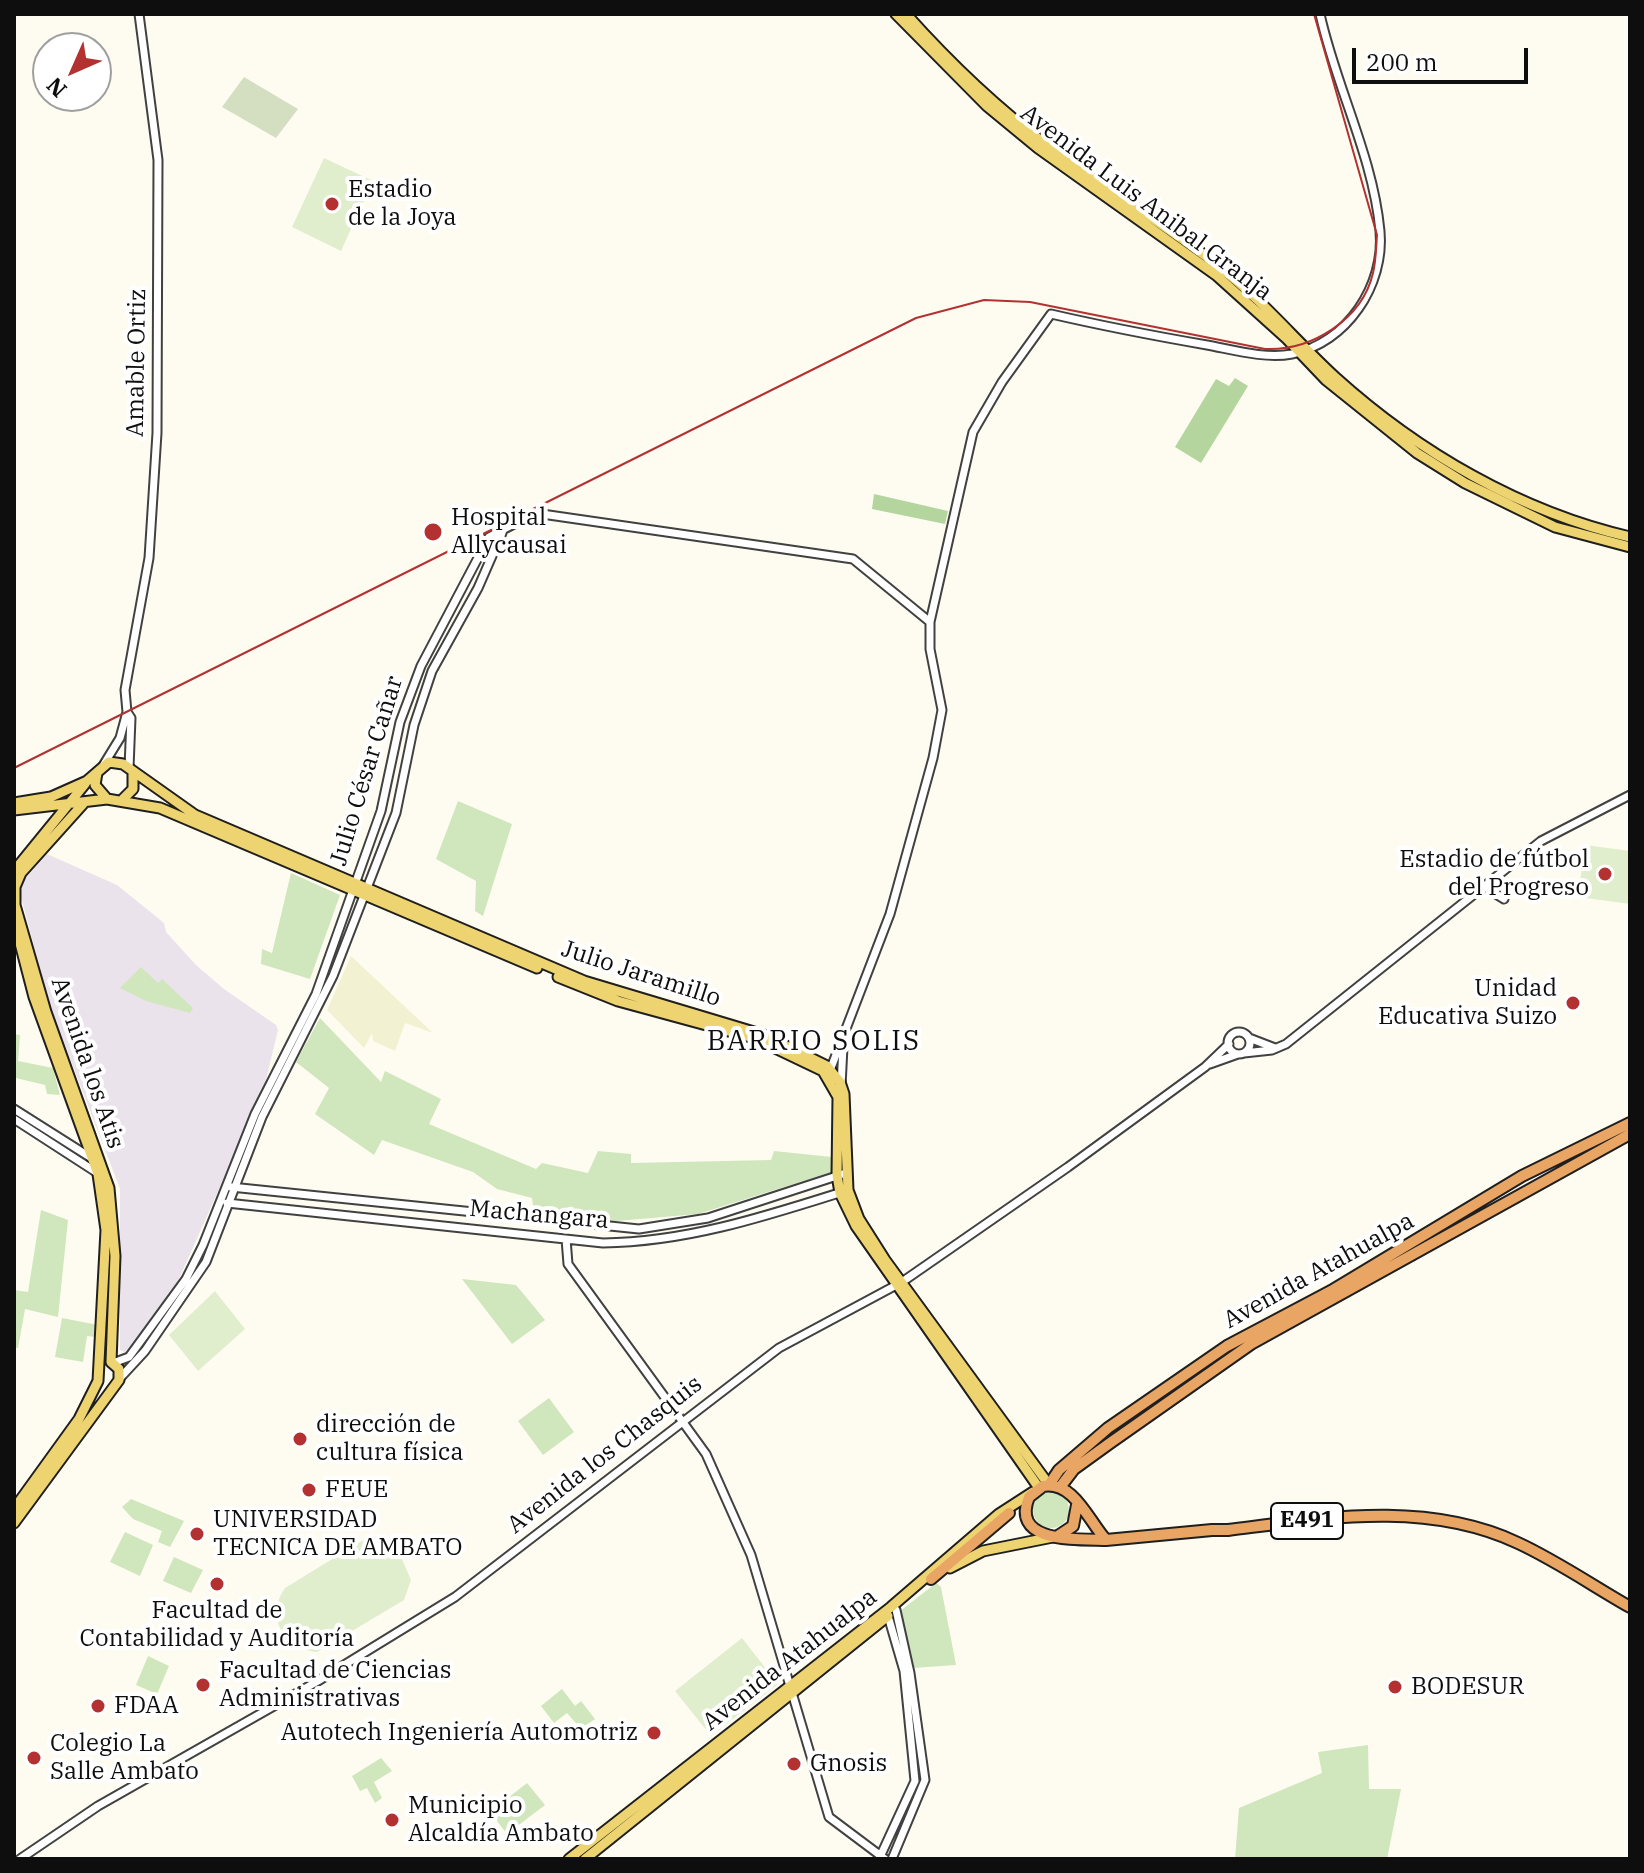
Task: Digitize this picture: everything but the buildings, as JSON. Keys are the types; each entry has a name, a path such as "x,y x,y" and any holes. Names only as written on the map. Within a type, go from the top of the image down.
{"highway":[{"name":"Avenida Atahualpa","path":"1040,1488 1108,1428 1216,1360 1522,1176 1630,1123"},
{"name":"Avenida Atahualpa","path":"1061,1486 1074,1469 1216,1360 1538,1181 1630,1134"},
{"path":"1101,1441 1216,1360"},
{"path":"1077,1503 1073,1526 1053,1537 1035,1531 1026,1517 1026,1504 1040,1488 1061,1486 1077,1503 1106,1540"},
{"path":"930,1577 1008,1512"},
{"name":"E491","path":"1053,1537 1106,1540 1353,1516 1418,1515 1481,1529 1518,1543 1630,1607"}],"main road":[{"name":"Avenida Luis Anibal Granja","path":"896,14 1007,123 1216,275 1367,403 1469,474 1562,518 1630,537"},
{"name":"Avenida Luis Anibal Granja","path":"906,14 933,44 1035,136 1221,268 1254,295 1361,410 1417,453 1465,483 1555,527 1630,547"},
{"name":"Julio Jaramillo","path":"100,769 116,762 195,815 366,892 597,994 754,1038 814,1064 829,1073 839,1087"},
{"path":"14,871 66,805 100,769"},
{"path":"100,769 98,791 107,799"},
{"path":"123,799 133,789 131,771"},
{"path":"14,803 51,797 87,781"},
{"name":"Julio Jaramillo","path":"14,810 123,799 160,808 353,886"},
{"name":"Avenida los Atis","path":"83,804 21,873 15,887 15,905 46,1012 95,1158"},
{"name":"Avenida los Atis","path":"14,920 34,997 114,1213 112,1362 119,1369 120,1378"},
{"path":"839,1087 844,1192 856,1226 1040,1488"},
{"name":"Avenida los Atis","path":"14,1509 79,1419 98,1381 106,1230 101,1174"},
{"path":"100,1366 112,1362"},
{"path":"14,1523 120,1378"},
{"path":"98,1381 112,1386"},
{"name":"Avenida Atahualpa","path":"569,1859 892,1613 930,1577 939,1562 999,1514 1040,1488"},
{"name":"Avenida Atahualpa","path":"585,1859 930,1577 983,1551 1053,1537"}],"street":[{"name":"Amable Ortiz","path":"100,769 120,738 127,712 128,664 149,558 157,433 158,160 139,14"},
{"path":"829,1073 898,889 933,758 942,710 930,622 973,432 1002,382 1051,314 1250,353 1302,350 1343,327 1359,309 1378,275 1380,254 1373,189 1320,14"},
{"path":"502,533 535,513 853,559 930,622"},
{"name":"Julio César Cañar","path":"353,886 381,811 400,722 421,666 489,537 502,533"},
{"name":"Julio César Cañar","path":"366,892 396,813 414,725 432,671 478,588 502,533"},
{"name":"Amable Ortiz","path":"127,712 131,718 131,771"},
{"path":"1246,1035 1277,1049 1541,841 1630,795"},
{"path":"120,1378 191,1288 206,1262 255,1114 316,994 353,886"},
{"path":"1483,886 1504,899"},
{"path":"231,1187 268,1104 333,976 366,892"},
{"name":"Avenida los Chasquis","path":"20,1859 98,1806 311,1686 455,1597 681,1420 779,1348 898,1284 1205,1067 1235,1034 1246,1035"},
{"path":"1229,1044 1241,1054 1249,1047 1246,1035"},
{"path":"839,1087 842,1045"},
{"name":"Avenida los Chasquis","path":"1205,1067 1241,1054 1277,1049"},
{"path":"14,1109 95,1158"},
{"path":"14,1119 101,1174"},
{"name":"Machangara","path":"231,1187 639,1229 708,1218 842,1174"},
{"name":"Machangara","path":"225,1203 628,1243 686,1237 844,1192"},
{"path":"112,1362 129,1357 173,1299 225,1203"},
{"path":"566,1239 568,1264 706,1454 729,1500 751,1555 829,1817 881,1858 915,1781 904,1671 892,1613"},
{"path":"892,1613 910,1673 925,1780 892,1859"}],"shaded area":[{"path":"47,854 117,885 164,923 166,932 196,965 276,1025 278,1030 264,1088 178,1281 126,1353 120,1350 120,1189 49,1004 20,893 20,885"}],"green space":[{"path":"244,77 298,109 276,138 222,107"},
{"name":"Estadio de la Joya","path":"324,158 373,181 341,251 292,227"},
{"path":"1235,378 1248,386 1201,463 1175,447 1216,379 1229,386"},
{"path":"874,494 948,511 945,524 872,509"},
{"path":"458,801 512,824 483,916 475,911 476,881 436,859"},
{"name":"Estadio de fútbol del Progreso","path":"1585,845 1630,851 1630,904 1578,897"},
{"path":"291,873 340,895 310,979 261,964 262,949 272,953"},
{"path":"351,956 433,1033 405,1023 395,1051 373,1041 372,1033 364,1048 327,1010"},
{"path":"141,967 158,983 162,979 193,1008 190,1013 146,1001 120,988"},
{"path":"320,1018 381,1082 385,1071 441,1099 429,1124 536,1169 542,1163 588,1173 598,1151 631,1154 631,1163 771,1160 774,1151 832,1157 832,1172 698,1214 605,1222 534,1214 532,1198 497,1189 473,1172 382,1140 374,1155 315,1114 329,1088 296,1062"},
{"path":"14,1034 20,1035 18,1061 53,1068 60,1095 47,1094 45,1085 16,1078"},
{"path":"41,1210 68,1220 58,1317 25,1309 18,1348 14,1347 14,1290 28,1292"},
{"path":"462,1279 516,1285 545,1320 512,1344"},
{"path":"215,1291 245,1329 198,1371 169,1335"},
{"path":"62,1318 98,1325 96,1337 87,1336 83,1362 55,1357"},
{"path":"549,1398 574,1432 543,1455 518,1421"},
{"path":"1051,1492 1064,1497 1069,1510 1064,1523 1051,1528 1038,1523 1033,1510 1038,1497"},
{"path":"131,1499 184,1521 170,1547 158,1542 162,1531 133,1519 122,1507"},
{"path":"125,1532 153,1545 140,1576 110,1562"},
{"path":"373,1537 386,1538 399,1552 411,1580 404,1600 317,1652 295,1645 287,1638 277,1620 279,1599 285,1588"},
{"path":"174,1557 203,1570 191,1593 163,1581"},
{"path":"936,1583 941,1587 956,1665 913,1668 899,1612"},
{"path":"742,1638 778,1684 711,1736 675,1691"},
{"path":"148,1656 169,1666 157,1694 136,1685"},
{"path":"562,1689 575,1706 581,1701 595,1719 581,1729 567,1713 554,1723 541,1706"},
{"path":"1368,1745 1369,1789 1401,1789 1387,1859 1235,1859 1239,1808 1322,1773 1318,1752"},
{"path":"381,1758 392,1771 374,1782 382,1798 375,1803 367,1788 360,1791 352,1776"},
{"path":"527,1783 545,1805 507,1834 490,1812"}],"tunnel":[{"path":"1053,1482 1102,1442"}],"railway":[{"path":"14,768 916,318 984,300 1030,302 1265,349 1300,345 1332,329 1358,305 1367,290 1374,268 1377,235 1314,14"}],"place":[{"name":"Estadio de la Joya","path":"332,204"},
{"name":"Hospital Allycausai","path":"433,532"},
{"name":"Estadio de fútbol del Progreso","path":"1605,874"},
{"name":"Unidad Educativa Suizo","path":"1573,1003"},
{"name":"dirección de cultura física","path":"300,1439"},
{"name":"FEUE","path":"309,1490"},
{"name":"UNIVERSIDAD TECNICA DE AMBATO","path":"197,1534"},
{"name":"Facultad de Contabilidad y Auditoría","path":"217,1584"},
{"name":"Facultad de Ciencias Administrativas","path":"203,1685"},
{"name":"BODESUR","path":"1395,1687"},
{"name":"FDAA","path":"98,1706"},
{"name":"Autotech Ingeniería Automotriz","path":"654,1733"},
{"name":"Colegio La Salle Ambato","path":"34,1758"},
{"name":"Gnosis","path":"794,1764"},
{"name":"Municipio Alcaldía Ambato","path":"392,1820"}],"district":[{"name":"BARRIO SOLIS","path":"814,1042"}]}
